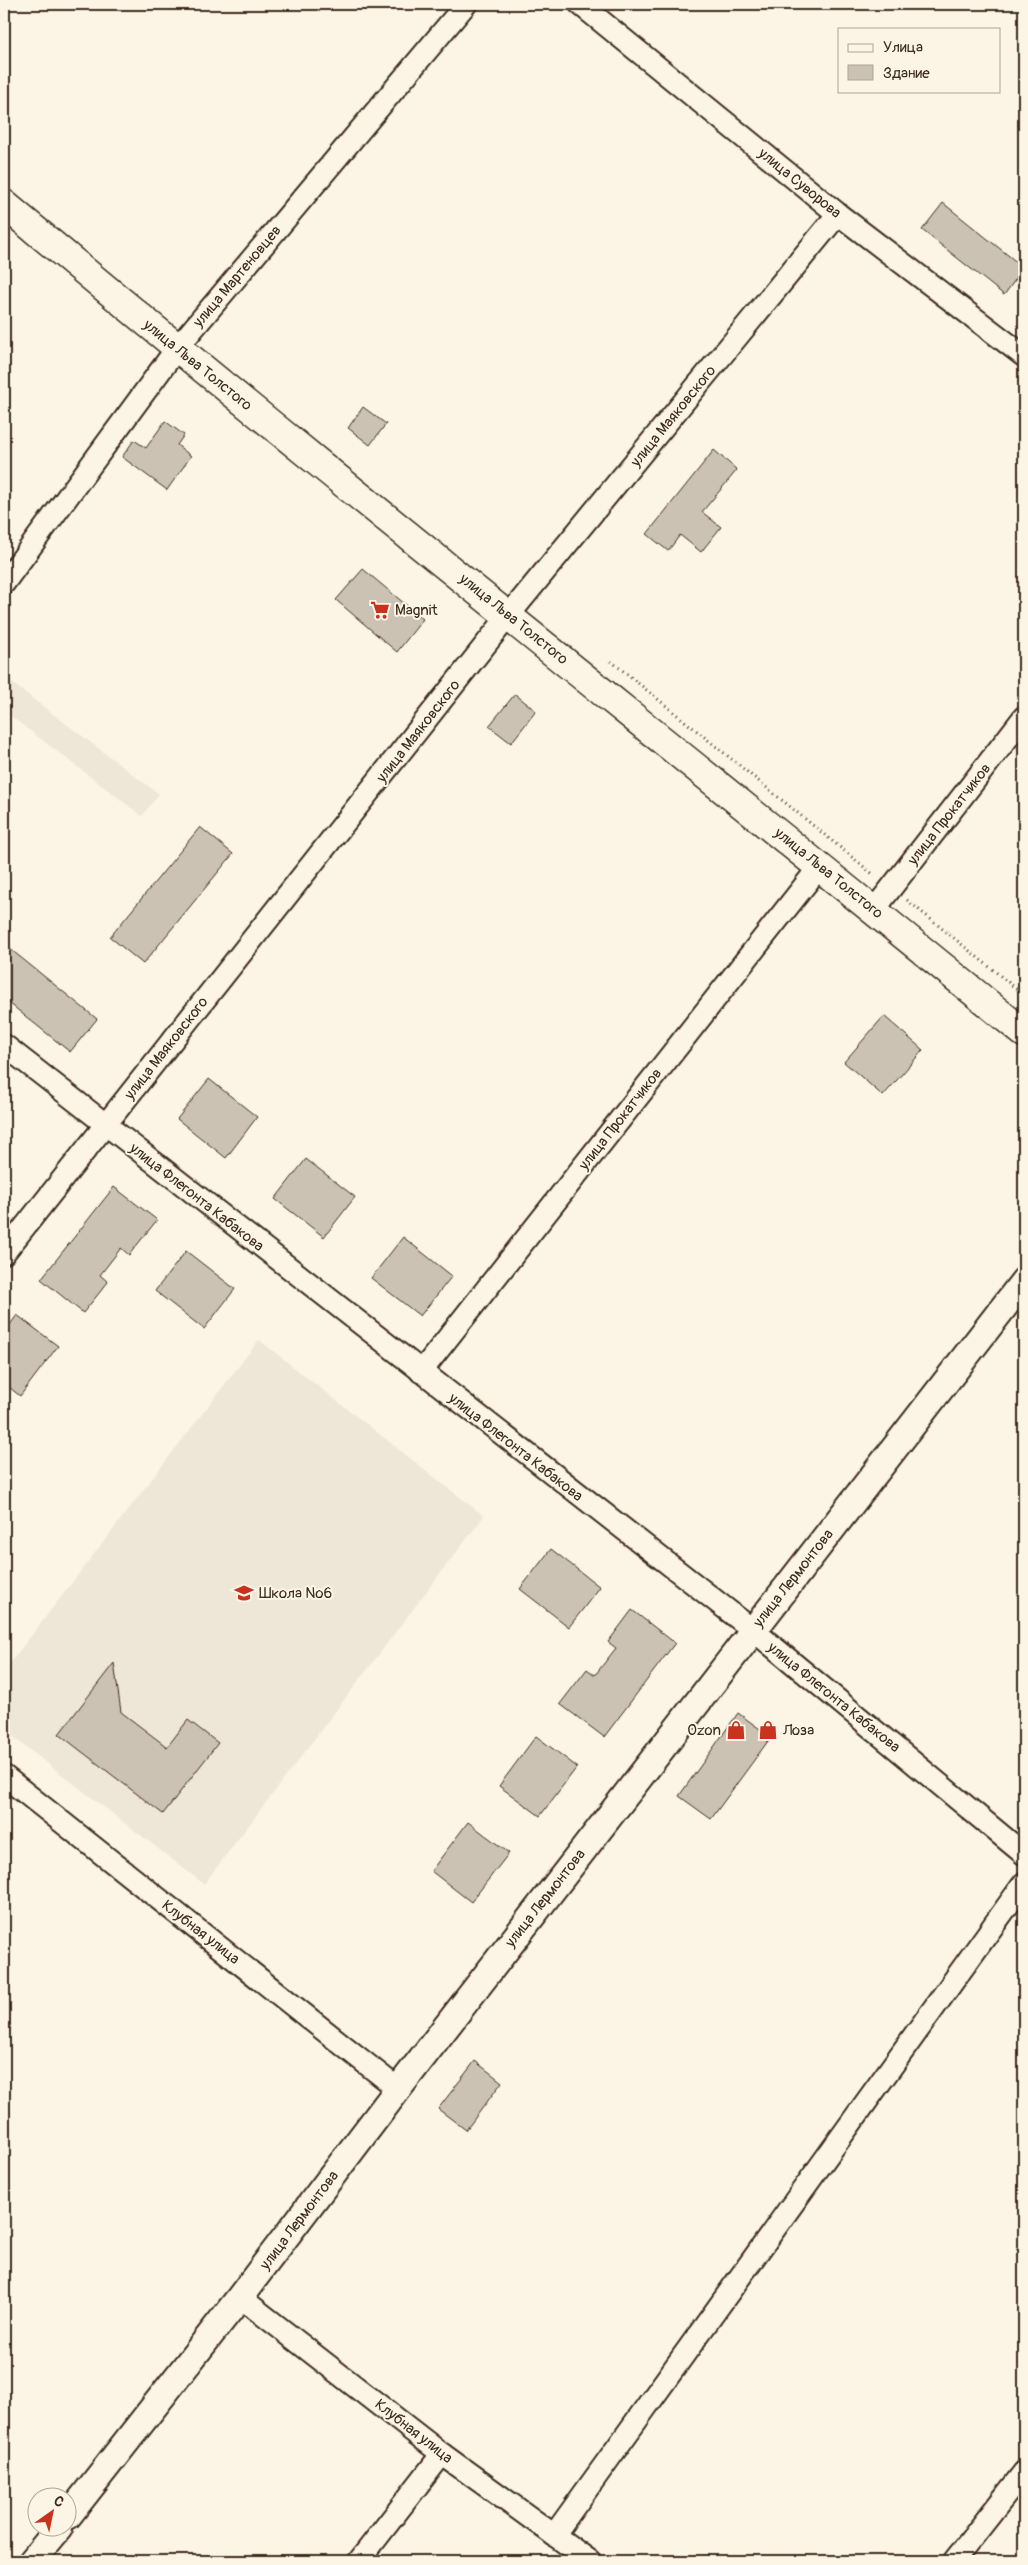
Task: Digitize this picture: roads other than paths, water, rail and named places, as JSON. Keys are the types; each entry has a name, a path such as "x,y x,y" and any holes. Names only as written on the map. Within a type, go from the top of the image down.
{"main road":[{"name":"улица Льва Толстого","path":"4,204 176,348 820,866 1024,1033"}],"street":[{"name":"улица Мартеновцев","path":"4,584 176,348 466,4"},
{"name":"улица Суворова","path":"580,4 838,214 1024,356"},
{"name":"улица Маяковского","path":"4,1253 509,615 838,214"},
{"name":"улица Прокатчиков","path":"874,910 1024,717"},
{"name":"улица Прокатчиков","path":"421,1372 820,866"},
{"name":"улица Флегонта Кабакова","path":"4,1045 753,1630 1024,1854"},
{"name":"улица Лермонтова","path":"78,2503 240,2297 398,2089 1024,1281"},
{"name":"Клубная улица","path":"4,1776 398,2089"},
{"path":"554,2535 1024,1882"},
{"name":"Клубная улица","path":"240,2297 442,2454 590,2561"},
{"path":"359,2561 442,2454"},
{"path":"954,2561 1024,2472"},
{"path":"32,2561 51,2538"}],"place":[{"name":"Magnit","path":"380,610"},
{"name":"Школа №6","path":"244,1593"},
{"name":"Ozon","path":"736,1730"},
{"name":"Лоза","path":"768,1730"}]}
